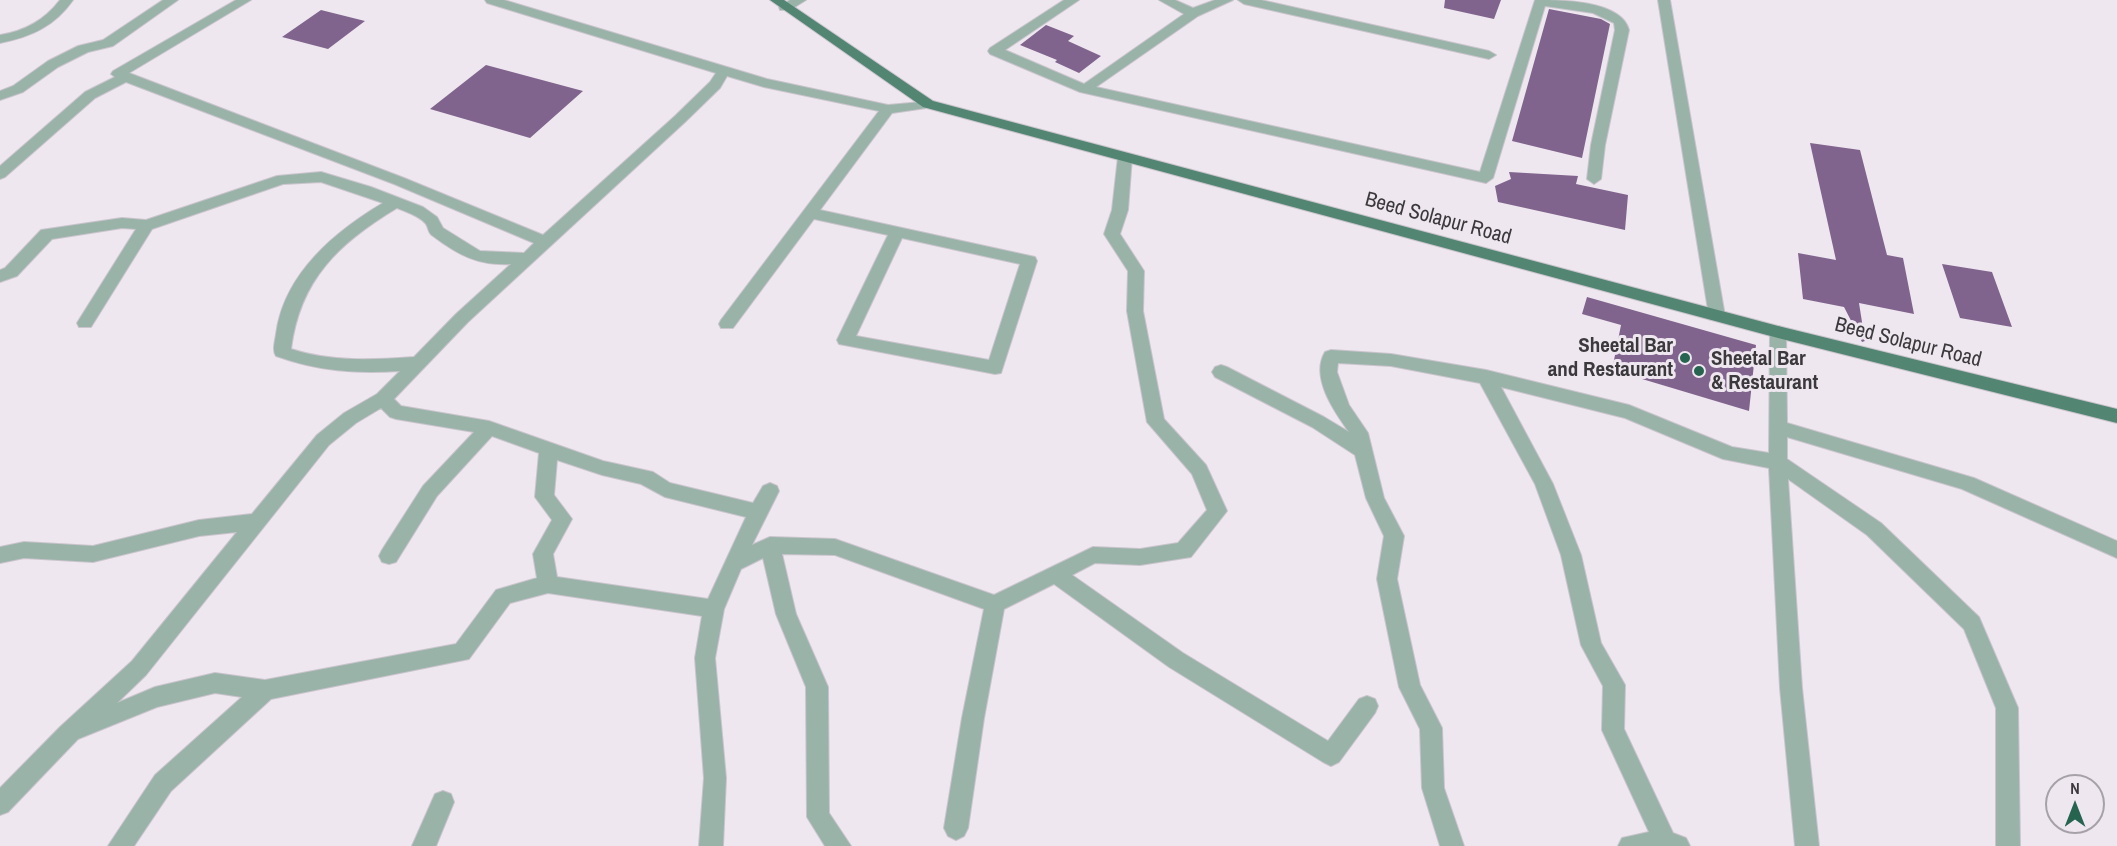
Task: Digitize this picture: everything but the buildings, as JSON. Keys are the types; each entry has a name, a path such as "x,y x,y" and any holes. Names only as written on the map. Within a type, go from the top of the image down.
{"main road":[{"name":"Beed Solapur Road","path":"780,4 928,104 1717,316 2117,416"}],"street":[{"path":"0,39 39,27 56,17 68,0"},
{"path":"0,96 18,88 53,64 83,49 108,43 172,0"},
{"path":"244,0 118,74 399,181 545,242"},
{"path":"490,0 764,83 888,109 928,104"},
{"path":"780,4 800,0"},
{"path":"1073,0 995,51 1085,89 1486,178 1540,2 1611,15 1620,21 1622,30 1598,145 1594,179"},
{"path":"1165,0 1193,13"},
{"path":"1085,89 1193,13 1227,0"},
{"path":"1244,0 1489,55"},
{"path":"1664,0 1717,316"},
{"path":"0,804 68,734 139,668 322,440 350,418 383,399 417,363 527,258 716,85 724,71"},
{"path":"0,174 90,95 126,77"},
{"path":"727,324 888,109"},
{"path":"733,563 770,545 835,547 995,604 1093,555 1140,557 1184,551 1217,511 1199,470 1156,422 1135,311 1136,271 1112,234 1120,210 1125,158"},
{"path":"0,276 11,272 47,234 122,223 147,225 221,201 255,186 299,177 321,177 418,211 432,221 436,231 448,237 468,253 496,260 527,258"},
{"path":"396,202 376,213 332,247 312,268 297,291 286,319 282,352 311,363 357,368 417,363"},
{"path":"810,213 897,232 1029,261 995,368 845,340 897,232"},
{"path":"85,323 147,225"},
{"path":"1778,332 1779,462 1791,688 1807,846"},
{"path":"1452,846 1433,788 1431,728 1410,687 1387,579 1394,536 1375,498 1359,433 1341,407 1328,372 1331,356 1391,360 1486,377 1629,412 1730,454 1779,462 1874,529 1972,623 2007,708 2008,846"},
{"path":"1221,372 1318,422 1364,451"},
{"path":"1486,377 1544,484 1571,555 1591,645 1614,685 1613,730 1672,844 1630,846"},
{"path":"383,399 396,412 489,428 602,468 646,477 665,489 745,508 757,514"},
{"path":"1778,427 1967,483 2117,550"},
{"path":"389,556 430,491 489,428"},
{"path":"548,584 543,554 562,519 544,497 549,449"},
{"path":"711,846 715,778 705,658 714,609 733,563 770,490"},
{"path":"0,555 24,550 93,554 199,528 254,522"},
{"path":"770,545 786,614 817,687 818,817 839,846"},
{"path":"1056,575 1176,660 1331,755 1367,706"},
{"path":"68,734 155,697 216,683 266,690 338,674 462,652 503,596 548,584 714,609"},
{"path":"956,828 973,718 995,604"},
{"path":"120,846 163,783 266,690"},
{"path":"424,846 443,802"}],"place":[{"name":"Sheetal Bar and Restaurant","path":"1685,358"},
{"name":"Sheetal Bar & Restaurant","path":"1699,371"}]}
